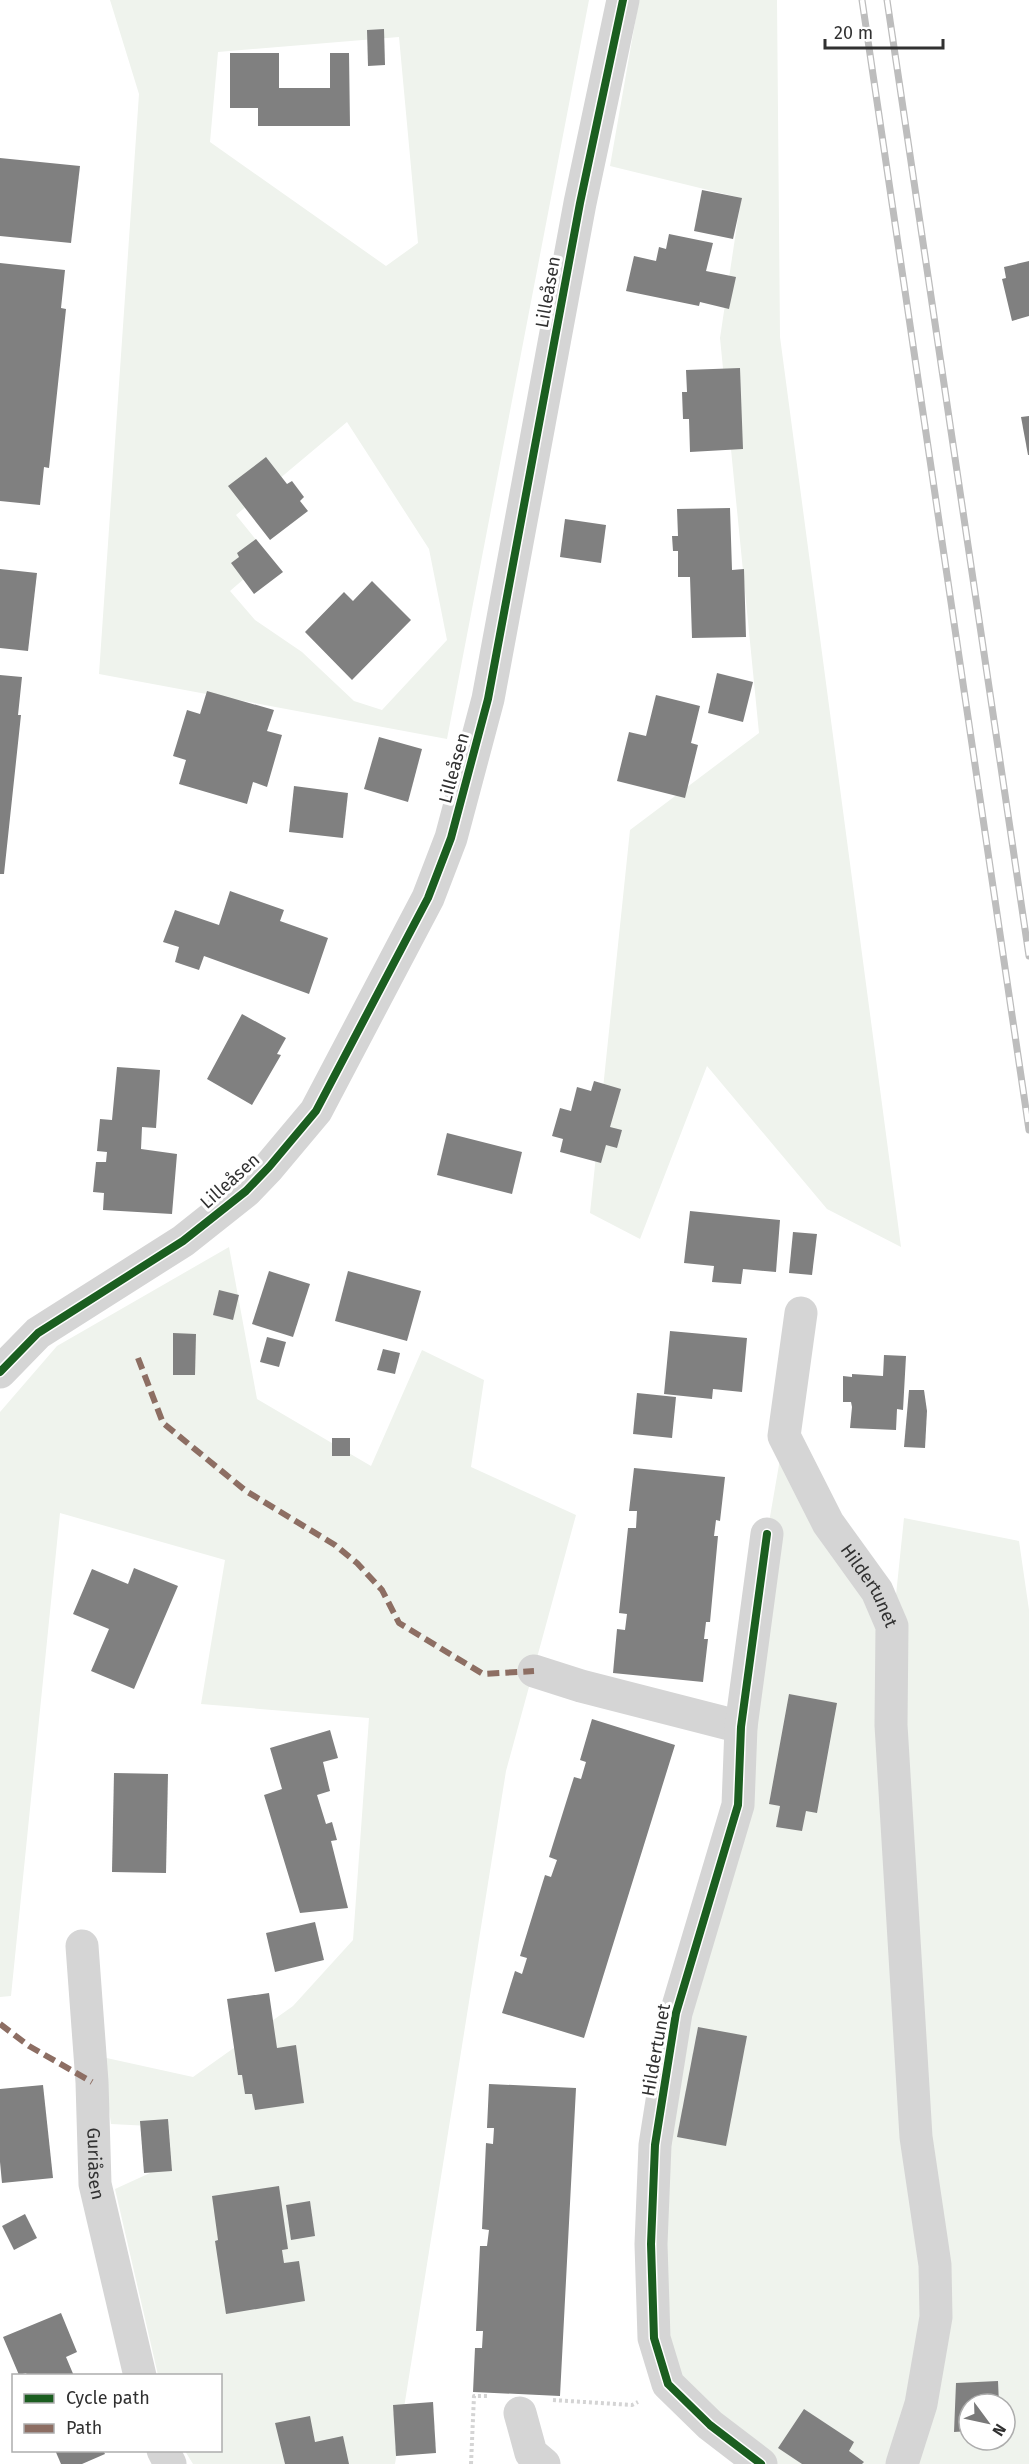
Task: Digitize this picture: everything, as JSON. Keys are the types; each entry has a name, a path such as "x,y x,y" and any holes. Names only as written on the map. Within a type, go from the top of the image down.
{"street":[{"name":"Lilleåsen","path":"0,1372 38,1333 183,1241 246,1191 269,1167 316,1111 428,898 452,838 488,699 580,203 623,0"},
{"name":"Hildertunet","path":"801,1313 784,1436 828,1523 877,1591 892,1626 891,1725 916,2137 935,2265 936,2317 921,2404 902,2464"},
{"name":"Hildertunet","path":"761,2464 710,2425 668,2384 654,2338 651,2244 655,2145 676,2013 738,1805 741,1727 767,1534"},
{"path":"534,1671 581,1686 741,1727"},
{"name":"Guriåsen","path":"82,1946 92,2082 95,2184 140,2374"},
{"path":"520,2412 531,2453 544,2464"}],"shaded area":[{"path":"110,0 589,0 447,739 99,674 139,94","holes":["399,37 418,243 386,266 210,142 218,52","347,422 429,549 447,640 382,710 354,701 302,652 255,620 230,591 259,566 274,562 236,515"]},
{"path":"639,0 777,0 780,337 901,1247 827,1209 707,1066 640,1239 590,1213 630,830 759,733 720,338 741,198 610,166"},
{"path":"229,1247 257,1399 371,1466 422,1350 484,1380 471,1467 576,1515 506,1771 395,2464 193,2464 186,2452 222,2452 222,2374 158,2374 115,2189 150,2173 150,2126 111,2124 102,2057 193,2077 293,2006 353,1940 369,1718 201,1704 225,1560 60,1513 11,1996 0,1997 0,1412 57,1346"},
{"path":"784,1436 893,1624 904,1518 1019,1541 1029,1610 1029,2464 761,2464 710,2425 654,2338 655,2145 738,1805 767,1534"}],"building":[{"path":"384,29 385,65 368,66 367,30"},
{"path":"230,53 279,53 279,88 330,88 330,53 349,53 350,126 258,126 258,108 230,108"},
{"path":"0,158 80,166 71,243 0,236"},
{"path":"702,190 742,198 733,239 694,231"},
{"path":"669,234 713,243 706,271 736,277 729,309 700,302 699,306 626,291 634,256 656,261 659,247 666,249"},
{"path":"1029,261 1029,316 1012,321 1002,279 1006,278 1004,267"},
{"path":"0,263 65,270 61,308 66,309 49,468 44,467 40,505 0,501"},
{"path":"740,368 743,449 690,452 689,419 683,419 682,392 687,392 686,370"},
{"path":"1029,416 1029,455 1028,455 1021,417"},
{"path":"266,457 287,484 292,481 304,497 300,501 308,511 270,540 228,486"},
{"path":"730,508 732,570 744,569 746,637 692,638 690,577 678,577 678,551 673,551 672,536 678,536 677,509"},
{"path":"565,519 606,525 601,563 560,557"},
{"path":"256,539 283,572 254,594 231,563 239,557 237,553"},
{"path":"0,569 37,573 28,651 0,648"},
{"path":"372,581 411,620 352,680 305,632 344,592 353,601"},
{"path":"717,673 753,682 743,722 708,713"},
{"path":"0,675 22,677 18,715 21,715 4,874 0,874"},
{"path":"207,691 274,710 267,731 282,735 267,787 253,782 247,804 179,784 186,760 173,756 187,710 200,714"},
{"path":"656,695 700,706 691,743 698,745 685,798 617,781 629,732 646,736"},
{"path":"379,737 422,749 408,802 364,789"},
{"path":"294,786 348,793 343,838 289,832"},
{"path":"230,891 284,910 280,921 328,938 309,994 204,956 199,970 175,962 179,947 163,942 175,910 219,925"},
{"path":"242,1014 286,1038 277,1054 281,1055 252,1105 207,1079"},
{"path":"117,1067 160,1070 156,1128 142,1127 141,1149 177,1154 172,1214 103,1210 104,1193 93,1192 96,1162 106,1162 107,1152 97,1151 100,1119 112,1120"},
{"path":"594,1081 621,1089 610,1127 622,1130 617,1148 606,1145 601,1163 560,1152 563,1139 552,1136 560,1108 571,1111 577,1087 591,1091"},
{"path":"447,1133 522,1152 512,1194 437,1175"},
{"path":"690,1211 780,1220 776,1272 743,1269 741,1284 712,1282 714,1266 684,1263"},
{"path":"793,1232 817,1234 812,1275 789,1273"},
{"path":"269,1271 310,1284 293,1337 252,1324"},
{"path":"348,1271 421,1291 407,1341 335,1321"},
{"path":"219,1290 239,1295 233,1320 213,1315"},
{"path":"670,1331 747,1338 742,1392 713,1389 712,1399 664,1394"},
{"path":"173,1333 196,1334 195,1375 173,1375"},
{"path":"267,1337 286,1342 279,1367 260,1362"},
{"path":"383,1349 400,1353 395,1374 377,1370"},
{"path":"884,1355 906,1356 903,1410 897,1409 896,1430 850,1428 852,1407 851,1402 843,1402 843,1376 852,1377 852,1374 883,1376"},
{"path":"909,1390 924,1390 927,1411 925,1448 904,1447"},
{"path":"637,1393 676,1397 672,1438 633,1434"},
{"path":"332,1438 350,1438 350,1456 332,1456"},
{"path":"634,1468 725,1477 720,1521 716,1520 714,1536 718,1536 710,1622 706,1622 704,1639 708,1639 703,1682 613,1673 617,1629 625,1630 627,1614 619,1613 628,1528 636,1528 637,1511 629,1511"},
{"path":"134,1568 178,1586 134,1689 91,1671 109,1629 73,1614 92,1569 128,1584"},
{"path":"789,1694 837,1703 817,1813 806,1811 802,1831 776,1827 780,1806 769,1804"},
{"path":"592,1719 675,1745 584,2038 502,2013 515,1971 522,1974 527,1958 520,1956 545,1875 551,1877 557,1860 549,1857 574,1777 581,1779 586,1762 580,1760"},
{"path":"330,1730 338,1758 323,1762 330,1791 317,1795 326,1824 332,1822 337,1840 331,1841 348,1908 300,1913 264,1795 282,1789 270,1748"},
{"path":"114,1773 168,1774 166,1873 112,1872"},
{"path":"315,1922 324,1960 275,1972 266,1933"},
{"path":"269,1993 277,2048 296,2045 304,2103 255,2110 252,2094 245,2094 242,2075 238,2075 227,1999"},
{"path":"698,2027 747,2036 726,2146 677,2137"},
{"path":"489,2084 576,2088 560,2396 473,2392 475,2348 482,2348 483,2331 476,2331 480,2246 487,2246 489,2230 482,2229 486,2143 493,2144 494,2128 487,2128"},
{"path":"43,2085 53,2178 2,2183 0,2089"},
{"path":"168,2119 172,2171 144,2173 140,2121"},
{"path":"279,2186 288,2249 282,2250 284,2263 299,2261 305,2301 226,2314 215,2241 218,2240 212,2196"},
{"path":"310,2201 315,2236 291,2240 286,2205"},
{"path":"25,2214 37,2238 14,2250 2,2226"},
{"path":"61,2313 77,2352 66,2357 73,2374 19,2374 3,2337"},
{"path":"998,2381 998,2392 957,2392 957,2432 954,2432 956,2383"},
{"path":"433,2402 436,2453 396,2456 393,2405"},
{"path":"804,2409 854,2442 849,2451 864,2462 862,2464 802,2464 778,2448"},
{"path":"310,2416 315,2442 343,2436 349,2464 285,2464 275,2423"},
{"path":"56,2452 104,2452 105,2454 82,2464 61,2464"}],"railway":[{"path":"862,0 1029,1130"},
{"path":"887,0 1029,956"}],"marked path":[{"path":"138,1358 163,1423 246,1491 335,1545 357,1563 382,1590 399,1623 483,1674 534,1671"},
{"path":"0,2024 29,2046 92,2082"}],"cycle path":[{"path":"0,1372 38,1333 183,1241 246,1191 269,1167 316,1111 428,898 451,838 488,699 580,203 623,0"},
{"path":"761,2464 710,2425 668,2384 654,2338 651,2244 655,2145 676,2013 738,1805 741,1727 767,1534"}]}
